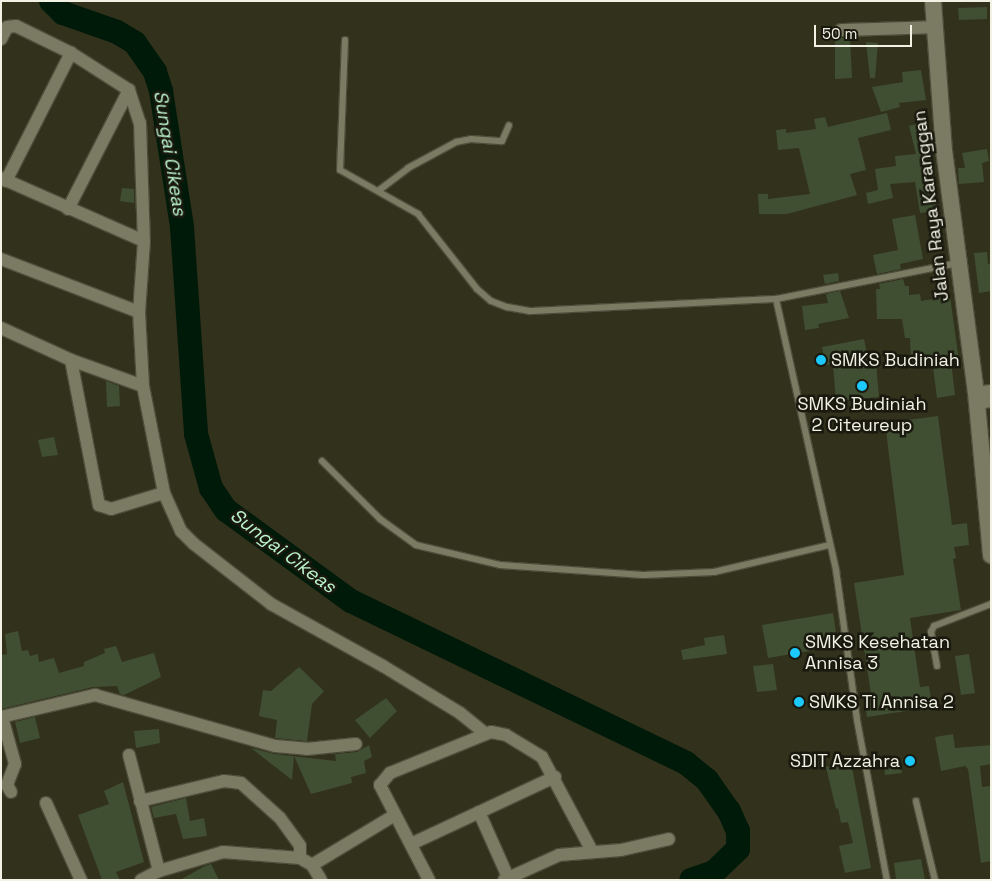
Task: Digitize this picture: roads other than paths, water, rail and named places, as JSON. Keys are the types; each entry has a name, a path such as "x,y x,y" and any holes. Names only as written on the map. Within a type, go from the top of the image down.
{"street":[{"name":"Jalan Raya Karanggan","path":"933,1 957,263 984,397 991,555"},
{"path":"1,39 7,27 16,26 71,53 129,90 140,123 144,241 139,312 143,386 164,493 182,531 239,581 271,604 460,713 485,733"},
{"path":"842,30 934,27"},
{"path":"71,53 4,179 68,209 144,241"},
{"path":"68,209 129,90"},
{"path":"1,258 139,312"},
{"path":"1,328 71,360 143,386"},
{"path":"71,360 99,505 111,509 164,493"},
{"path":"10,792 7,785 15,764 2,717 94,695 275,746 307,749 356,744"},
{"path":"429,880 380,789 385,776 485,733 506,735 538,753 555,776 592,851"},
{"path":"129,756 159,871"},
{"path":"411,844 555,776"},
{"path":"140,801 224,781 241,783 254,792 280,818 300,846 300,858"},
{"path":"46,803 81,880"},
{"path":"479,812 506,878 559,855 621,850 669,839"},
{"path":"312,865 395,815"},
{"path":"141,880 159,871 223,852 300,858 312,865 321,880"}],"lane":[{"path":"344,40 338,166 346,176 378,191 418,214 477,289 491,300 506,307 530,311 776,299 957,263"},
{"path":"378,191 408,168 456,142 471,138 502,141 509,125"},
{"path":"776,299 829,545 887,880"},
{"path":"322,461 380,519 416,546 500,565 643,574 714,572 829,545"},
{"path":"937,666 931,632 934,626 991,604"},
{"path":"916,801 935,880"}],"waterway":[{"name":"Sungai Cikeas","path":"51,1 63,13 117,32 135,43 155,72 161,91 182,227 196,434 211,488 226,510 351,601 686,763 707,780 729,811 738,831 738,849 714,872 691,880"}],"place":[{"name":"SMKS Budiniah","path":"821,360"},
{"name":"SMKS Budiniah 2 Citeureup","path":"862,386"},
{"name":"SMKS Kesehatan Annisa 3","path":"795,653"},
{"name":"SMKS Ti Annisa 2","path":"799,702"},
{"name":"SDIT Azzahra","path":"910,761"}]}
